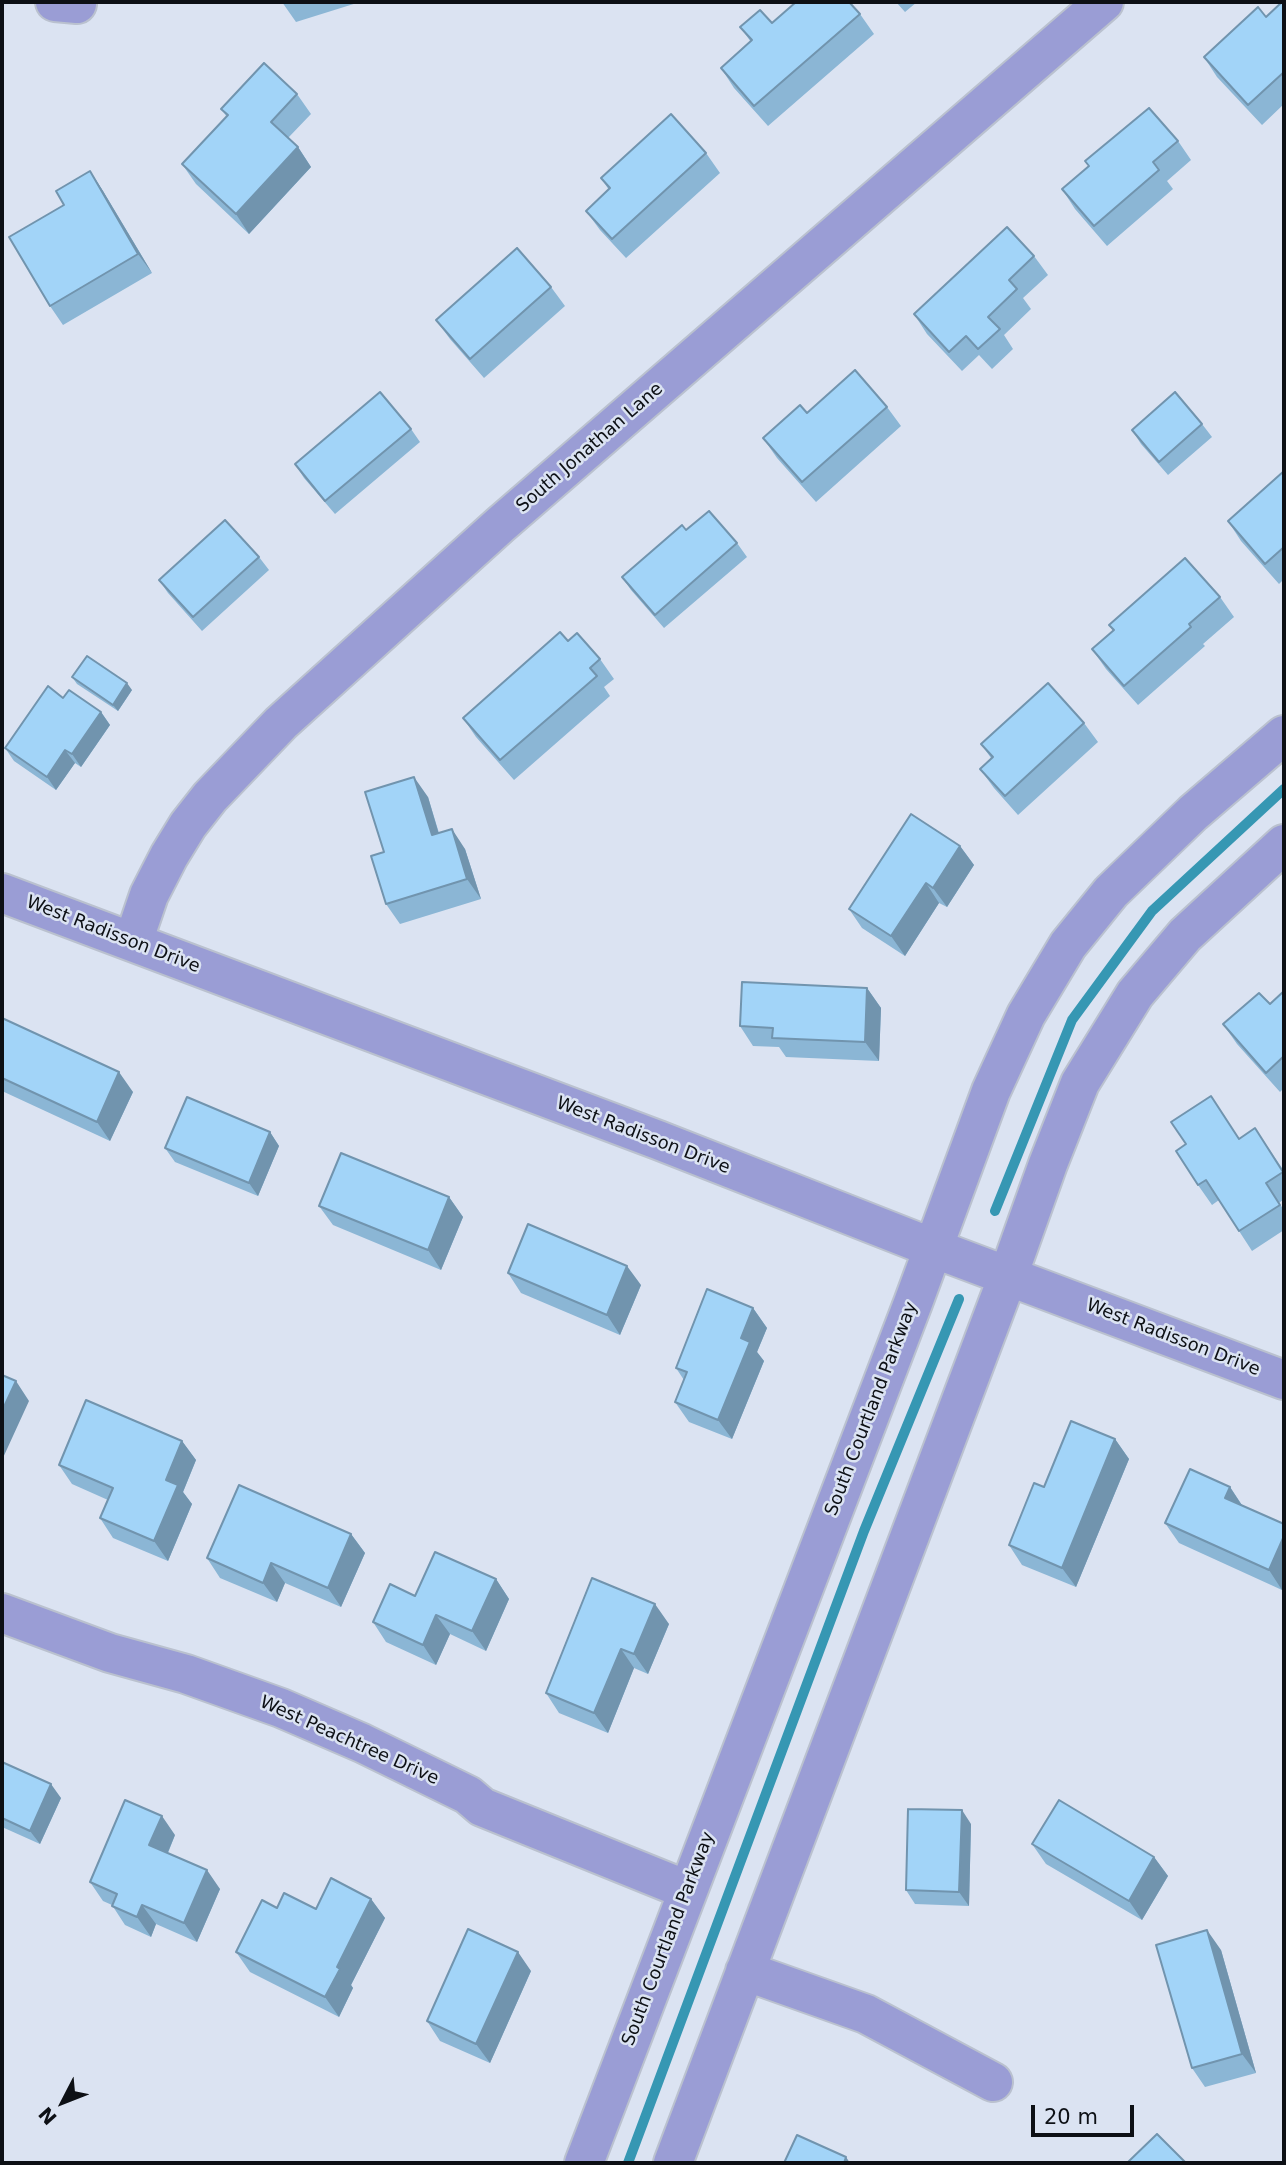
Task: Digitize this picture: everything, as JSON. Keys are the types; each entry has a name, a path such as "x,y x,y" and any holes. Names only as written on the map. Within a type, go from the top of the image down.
{"street":[{"name":"South Jonathan Lane","path":"133,942 149,895 188,825 210,797 281,723 500,525 1104,2"},
{"name":"South Courtland Parkway","path":"584,2163 991,1091 1026,1015 1068,945 1111,892 1193,813 1284,735"},
{"path":"673,2163 1080,1083 1135,994 1185,935 1284,844"},
{"name":"West Radisson Drive","path":"2,893 1284,1380"},
{"name":"West Peachtree Drive","path":"2,1613 110,1653 186,1674 281,1708 397,1760 468,1796 482,1807 687,1890"},
{"path":"745,1971 866,2014 993,2082"}],"building":[{"path":"796,2 849,2 860,14 754,106 721,68 752,40 740,27 760,10 772,23"},
{"path":"1282,2 1284,72 1248,105 1204,57 1258,7 1266,17"},
{"path":"264,63 297,94 271,122 298,147 236,214 182,164 228,115 221,109"},
{"path":"1149,108 1178,141 1153,162 1159,170 1094,226 1062,189 1089,166 1085,161"},
{"path":"671,114 706,153 612,239 586,211 610,188 601,178"},
{"path":"90,171 138,254 50,306 9,237 64,205 56,191"},
{"path":"1007,227 1034,256 1009,280 1017,289 988,317 1000,329 978,349 966,336 949,352 914,314"},
{"path":"517,248 551,287 470,359 436,320"},
{"path":"855,370 887,407 802,482 763,438 800,405 807,413"},
{"path":"380,392 411,429 325,501 295,464"},
{"path":"1175,392 1202,424 1159,462 1132,430"},
{"path":"1284,471 1284,547 1265,564 1228,521"},
{"path":"709,511 737,543 655,615 622,577 682,525 686,530"},
{"path":"225,520 259,557 193,617 159,580"},
{"path":"1185,558 1220,597 1189,624 1191,627 1124,686 1092,649 1114,630 1109,625"},
{"path":"560,632 568,641 577,633 600,659 590,668 597,676 500,760 463,718"},
{"path":"87,656 127,683 113,705 72,677"},
{"path":"1048,683 1084,723 1005,796 980,769 993,757 981,744"},
{"path":"48,686 63,698 69,690 101,712 72,754 65,750 47,777 5,748"},
{"path":"414,777 432,835 452,829 467,879 386,904 371,856 384,852 365,792"},
{"path":"911,814 960,846 933,888 926,883 891,936 849,909"},
{"path":"742,982 867,988 865,1042 772,1038 773,1028 740,1026"},
{"path":"1284,991 1284,1056 1266,1073 1223,1024 1259,993 1270,1004"},
{"path":"2,1018 119,1072 97,1122 2,1078"},
{"path":"1211,1096 1239,1139 1255,1128 1283,1172 1266,1183 1280,1205 1239,1231 1206,1180 1198,1185 1176,1151 1186,1144 1171,1122"},
{"path":"187,1097 270,1132 249,1183 165,1148"},
{"path":"341,1153 449,1197 428,1250 319,1206"},
{"path":"528,1224 627,1266 607,1315 508,1273"},
{"path":"707,1289 753,1308 741,1338 750,1342 718,1420 675,1402 687,1372 676,1368"},
{"path":"2,1375 16,1381 2,1411"},
{"path":"86,1400 182,1441 166,1480 178,1485 154,1541 100,1518 113,1488 59,1465"},
{"path":"1071,1421 1115,1439 1062,1568 1009,1545 1034,1483 1044,1487"},
{"path":"1190,1469 1230,1487 1225,1498 1284,1524 1284,1536 1269,1570 1165,1523"},
{"path":"239,1485 351,1534 328,1588 271,1563 263,1583 207,1558"},
{"path":"435,1552 496,1579 472,1631 436,1615 423,1645 373,1622 390,1584 415,1596"},
{"path":"592,1578 655,1604 634,1654 621,1649 594,1713 546,1693"},
{"path":"2,1762 51,1784 30,1831 2,1818"},
{"path":"125,1800 162,1816 149,1845 207,1870 184,1923 142,1905 137,1917 112,1906 117,1894 90,1882"},
{"path":"1059,1800 1154,1857 1129,1901 1032,1844"},
{"path":"908,1809 962,1810 959,1892 906,1890"},
{"path":"331,1878 371,1899 325,1997 236,1952 262,1900 277,1908 284,1893 316,1909"},
{"path":"468,1929 518,1952 476,2044 427,2021"},
{"path":"1207,1930 1242,2054 1192,2068 1156,1945"},
{"path":"1157,2134 1186,2163 1127,2163"},
{"path":"797,2135 846,2157 844,2163 784,2163"}],"waterway":[{"path":"995,1211 1072,1020 1152,911 1284,789"},
{"path":"628,2163 864,1531 959,1299"}]}
